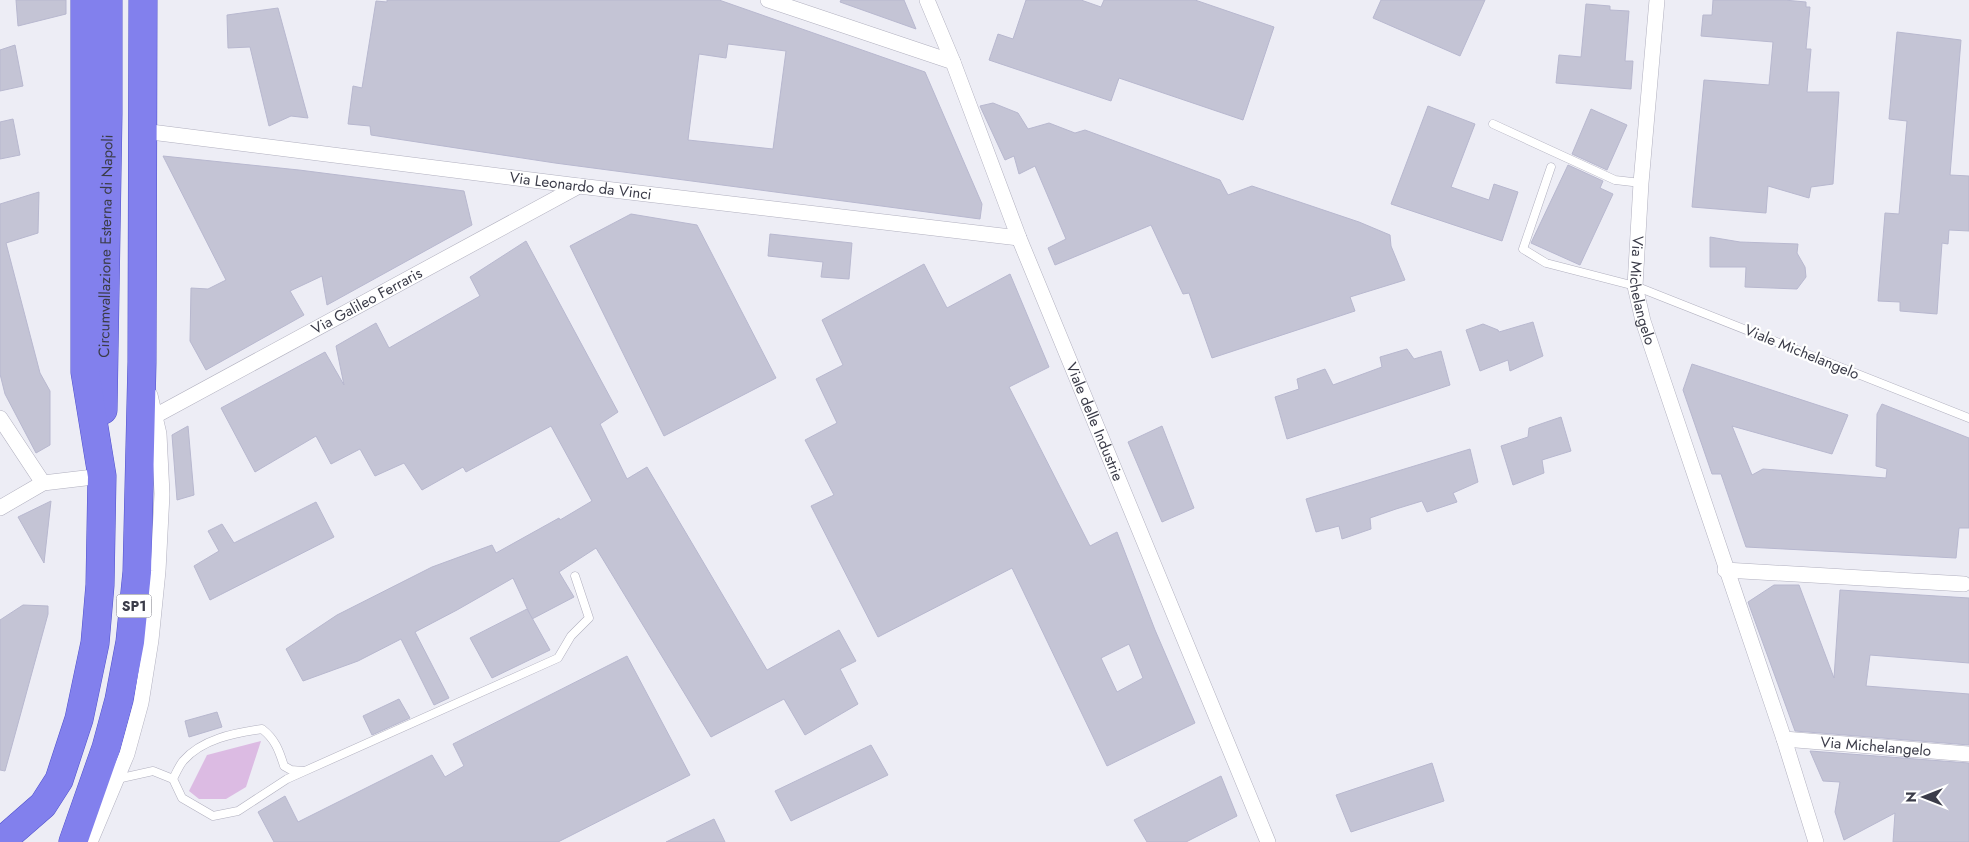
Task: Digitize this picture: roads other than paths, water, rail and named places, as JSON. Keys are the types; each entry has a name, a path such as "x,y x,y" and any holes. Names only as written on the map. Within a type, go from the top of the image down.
{"highway":[{"path":"10,840 42,805 59,780 79,719 95,643 100,585 102,476 85,372 85,0"},
{"path":"142,3 142,362"},
{"name":"Circumvallazione Esterna di Napoli","path":"102,476 108,133 108,8"},
{"name":"SP1","path":"73,842 106,748 119,700 130,642 137,572 142,362"}],"street":[{"path":"768,0 953,62"},
{"name":"Viale delle Industrie","path":"927,0 953,62 1019,238 1268,842"},
{"name":"Via Michelangelo","path":"1657,0 1641,182 1635,286 1643,321 1725,570 1784,739 1816,842"},
{"name":"Via Leonardo da Vinci","path":"143,131 579,186 1019,238"},
{"name":"Via Galileo Ferraris","path":"155,416 579,186"},
{"path":"90,842 127,754 141,703 154,621 162,494 159,434 142,362"},
{"path":"0,418 43,483"},
{"path":"0,508 43,483 102,476"},
{"path":"1725,570 1964,584"},
{"name":"Via Michelangelo","path":"1784,739 1969,754"}],"lane":[{"path":"1492,124 1615,180 1641,182"},
{"name":"Viale Michelangelo","path":"1551,167 1523,249 1546,264 1635,286 1969,418"},
{"path":"117,779 153,771 173,779 182,798 213,816 238,811 287,779 558,658 572,636 588,618 575,576"},
{"path":"173,779 182,762 198,747 232,734 262,729 272,737 284,766 291,770 305,771"}]}
